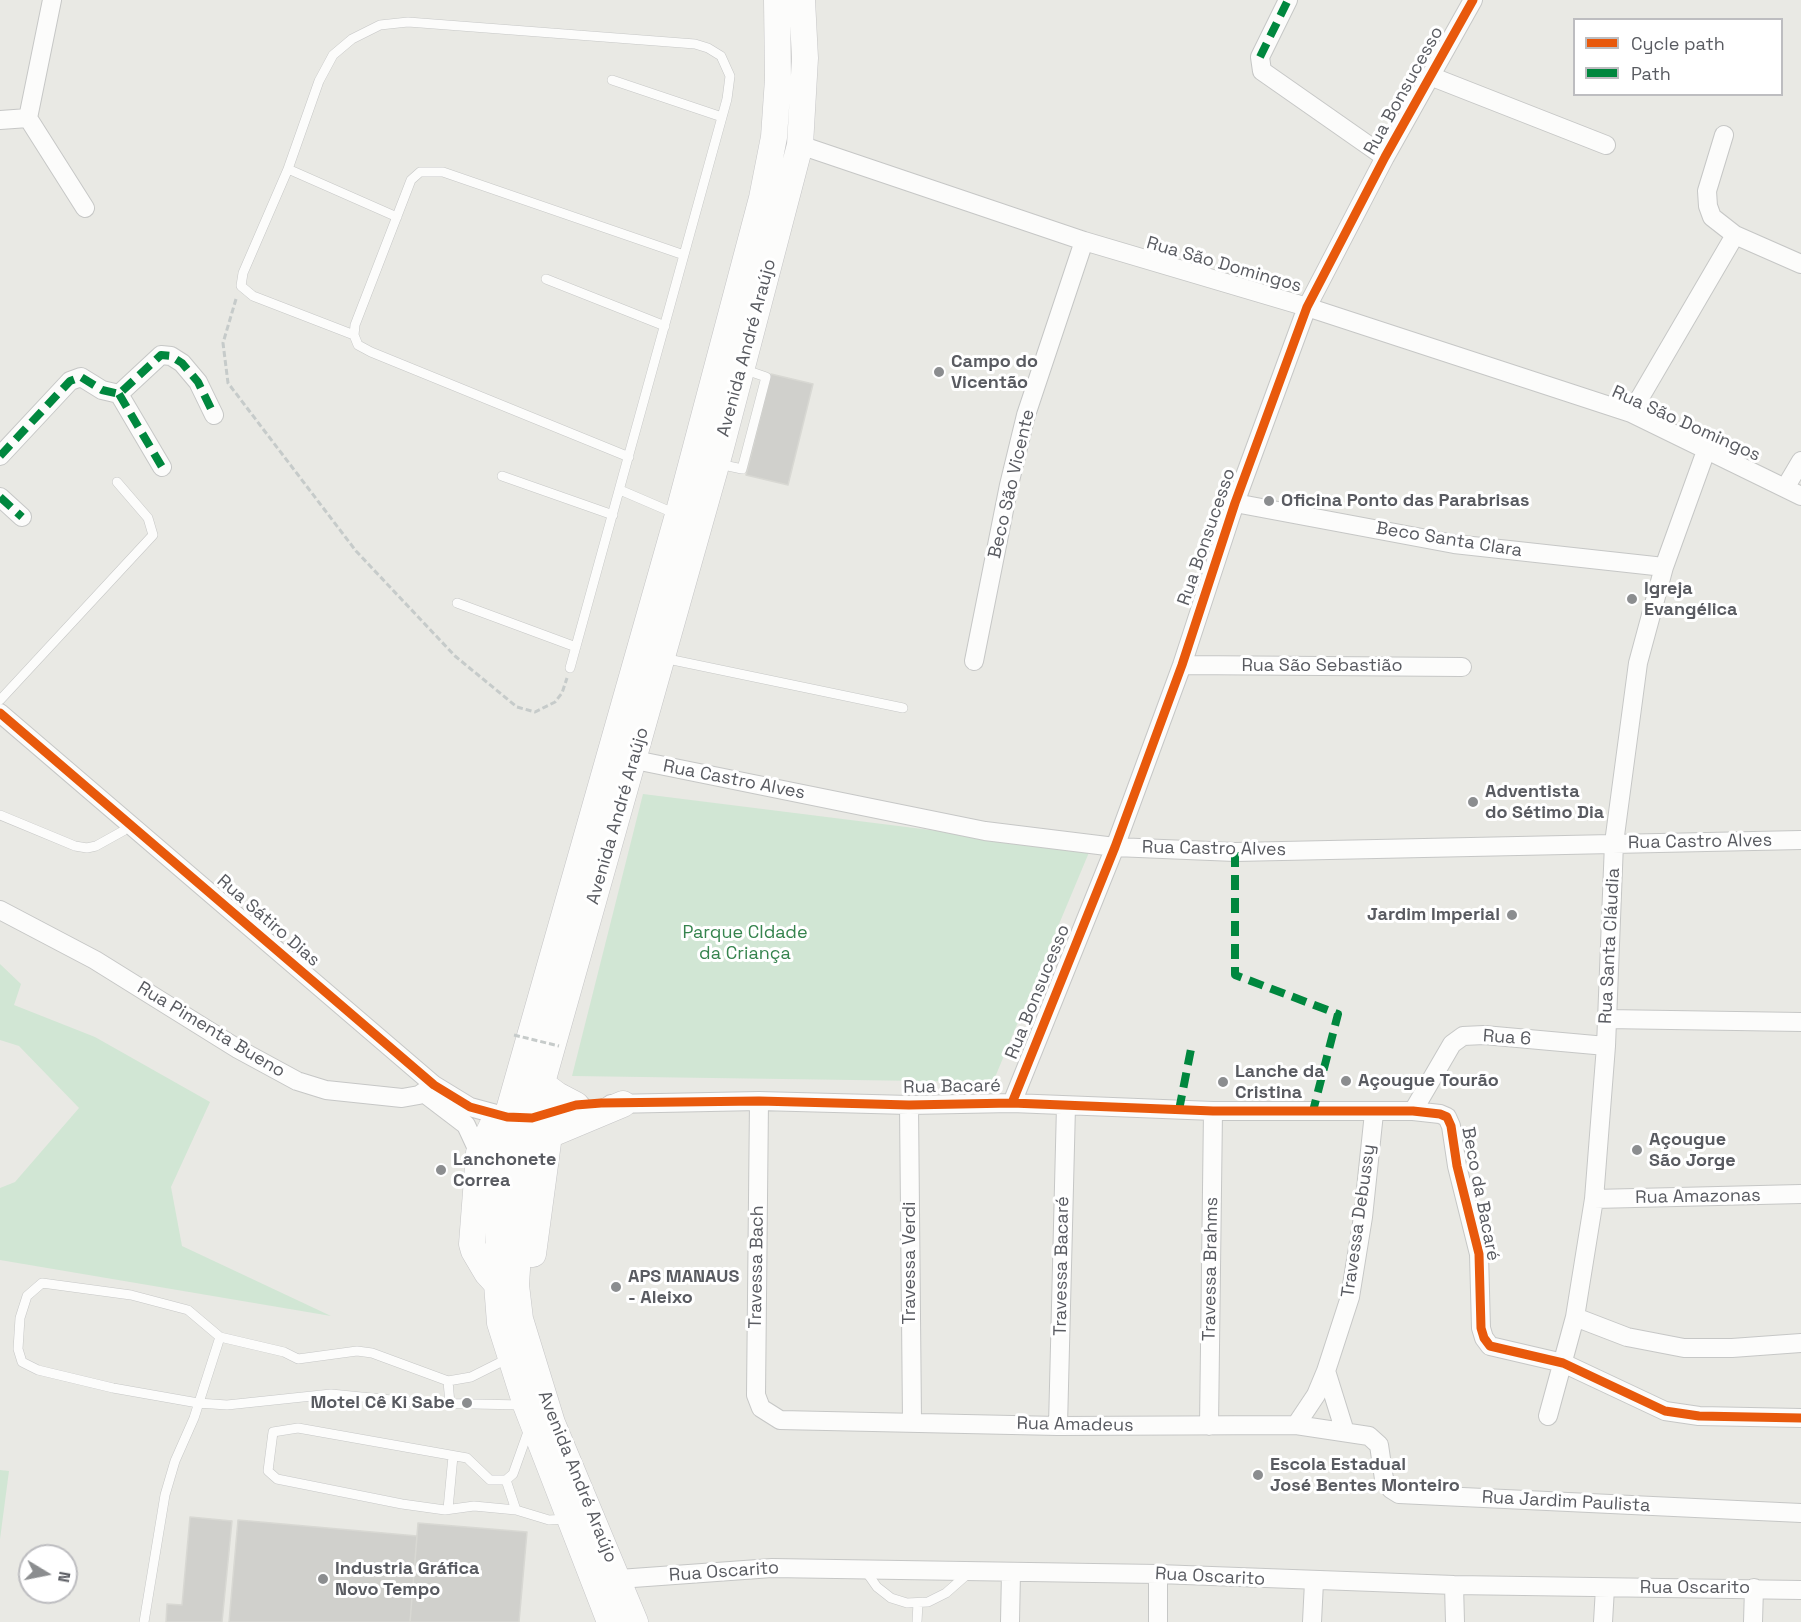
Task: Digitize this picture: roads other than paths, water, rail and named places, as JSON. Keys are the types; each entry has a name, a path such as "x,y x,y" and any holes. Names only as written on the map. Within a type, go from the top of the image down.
{"main road":[{"name":"Avenida André Araújo","path":"610,1622 529,1413 500,1323 521,1206 529,1123 678,515 762,198 774,137 778,79 777,0"},
{"name":"Avenida André Araújo","path":"529,1123 635,760 717,464 800,145 805,58 802,0"},
{"path":"542,1083 556,1095 576,1105"},
{"path":"506,1285 478,1259 472,1244 479,1153 492,1126 529,1123 623,1104"},
{"name":"Avenida André Araújo","path":"506,1285 520,1319 552,1423 635,1622"}],"street":[{"path":"52,0 28,117 85,208"},
{"path":"1288,0 1260,57 1262,71 1386,157"},
{"name":"Rua Bonsucesso","path":"1011,1103 1115,847 1182,665 1235,503 1307,307 1386,157 1473,0"},
{"path":"1430,76 1606,145"},
{"path":"0,120 28,117"},
{"path":"1724,135 1707,191 1708,206 1712,217 1735,235 1801,264"},
{"name":"Rua São Domingos","path":"800,145 1084,242 1307,307 1631,413 1707,448 1793,492"},
{"path":"1631,413 1735,235"},
{"name":"Beco São Vicente","path":"974,661 1009,484 1026,415 1084,242"},
{"path":"119,394 161,355 171,356 182,363 198,382 213,415"},
{"path":"0,456 70,381 81,377 102,390 119,394 162,466"},
{"name":"Rua Santa Cláudia","path":"1548,1416 1575,1317 1594,1199 1606,1046 1614,843 1638,663 1664,567 1707,448"},
{"path":"1793,492 1801,461"},
{"path":"0,497 22,517"},
{"name":"Beco Santa Clara","path":"1235,503 1454,544 1664,567"},
{"name":"Rua São Sebastião","path":"1182,665 1462,667"},
{"name":"Rua Sátiro Dias","path":"0,713 429,1089 466,1125 479,1153"},
{"name":"Rua Castro Alves","path":"635,760 985,831 1115,847 1235,852 1801,840"},
{"name":"Rua Pimenta Bueno","path":"0,910 95,960 238,1050 297,1081 326,1090 367,1096 411,1097 429,1089"},
{"path":"1606,1019 1801,1022"},
{"name":"Rua 6","path":"1413,1111 1452,1044 1463,1036 1484,1035 1606,1046"},
{"name":"Rua Sátiro Dias","path":"429,1089 470,1107 529,1123"},
{"name":"Rua Bacaré","path":"529,1123 576,1105 759,1101 909,1105 1011,1103 1213,1111 1374,1113"},
{"name":"Travessa Bach","path":"759,1101 756,1395 761,1408 780,1420"},
{"name":"Travessa Verdi","path":"909,1105 912,1421"},
{"name":"Travessa Bacaré","path":"1058,1426 1066,1106"},
{"name":"Travessa Brahms","path":"1209,1426 1213,1111"},
{"name":"Beco da Bacaré","path":"1374,1113 1413,1111 1440,1114 1447,1118 1451,1126 1457,1166 1479,1254 1484,1338 1490,1346 1563,1363 1665,1411 1699,1416 1801,1418"},
{"name":"Travessa Debussy","path":"1296,1425 1316,1395 1350,1297 1363,1217 1374,1113"},
{"name":"Rua Amazonas","path":"1594,1199 1801,1194"},
{"path":"1575,1317 1627,1337 1684,1348 1732,1348 1801,1343"},
{"path":"1326,1371 1345,1432"},
{"name":"Rua Amadeus","path":"780,1420 912,1421 1058,1426 1296,1425 1369,1436"},
{"name":"Rua Jardim Paulista","path":"1369,1436 1379,1444 1384,1479 1391,1490 1399,1494 1801,1513"},
{"name":"Rua Oscarito","path":"619,1579 772,1568 1158,1574 1314,1582 1801,1590"},
{"path":"1010,1622 1011,1572"},
{"path":"1158,1574 1158,1622"},
{"path":"1312,1622 1314,1582"},
{"path":"1455,1585 1455,1622"},
{"path":"1603,1622 1605,1588"},
{"path":"1753,1622 1754,1588"}],"lane":[{"path":"354,335 253,296 241,286 243,273 288,169 319,81 333,55 352,39 380,25 408,22 695,44 708,48 721,56 729,76 722,117 570,668"},
{"path":"612,80 722,117"},
{"path":"288,169 397,217"},
{"path":"629,458 371,352 358,345 354,335 355,325 411,180 420,172 431,170 684,255"},
{"path":"546,279 665,326"},
{"path":"502,476 613,515"},
{"path":"0,700 153,535 148,518 117,482"},
{"path":"620,490 678,515"},
{"path":"457,603 576,648"},
{"path":"663,658 903,708"},
{"path":"0,815 75,846 87,848 96,846 123,831 128,823"},
{"path":"510,1357 471,1377 448,1381 372,1353 357,1351 298,1359 284,1352 220,1337 188,1310 130,1295 42,1283 27,1296 20,1318 18,1349 22,1362 38,1370 113,1388 198,1403 237,1404 313,1394 450,1404 529,1413 513,1474 507,1480 490,1480 467,1458 298,1428 273,1432 269,1444 268,1471 277,1479 402,1504 448,1509 474,1506 516,1510 549,1520 570,1519"},
{"path":"144,1622 165,1495 220,1337"},
{"path":"448,1381 450,1404"},
{"path":"448,1509 453,1455"},
{"path":"507,1480 516,1510"},
{"path":"865,1570 877,1587 891,1598 907,1603 928,1602 946,1593 971,1571"},
{"path":"917,1622 918,1603"}],"place":[{"name":"Campo do Vicentão","path":"939,372"},
{"name":"Oficina Ponto das Parabrisas","path":"1269,501"},
{"name":"Igreja Evangélica","path":"1632,599"},
{"name":"Adventista do Sétimo Dia","path":"1473,802"},
{"name":"Jardim Imperial","path":"1512,915"},
{"name":"Açougue Tourão","path":"1346,1081"},
{"name":"Lanche da Cristina","path":"1223,1082"},
{"name":"Açougue São Jorge","path":"1637,1150"},
{"name":"Lanchonete Correa","path":"441,1170"},
{"name":"APS MANAUS - Aleixo","path":"616,1287"},
{"name":"Motel Cê Ki Sabe","path":"467,1403"},
{"name":"Escola Estadual José Bentes Monteiro","path":"1258,1475"},
{"name":"Industria Gráfica Novo Tempo","path":"323,1579"}],"park label":[{"name":"Parque CIdade da Criança","path":"745,943"}]}
